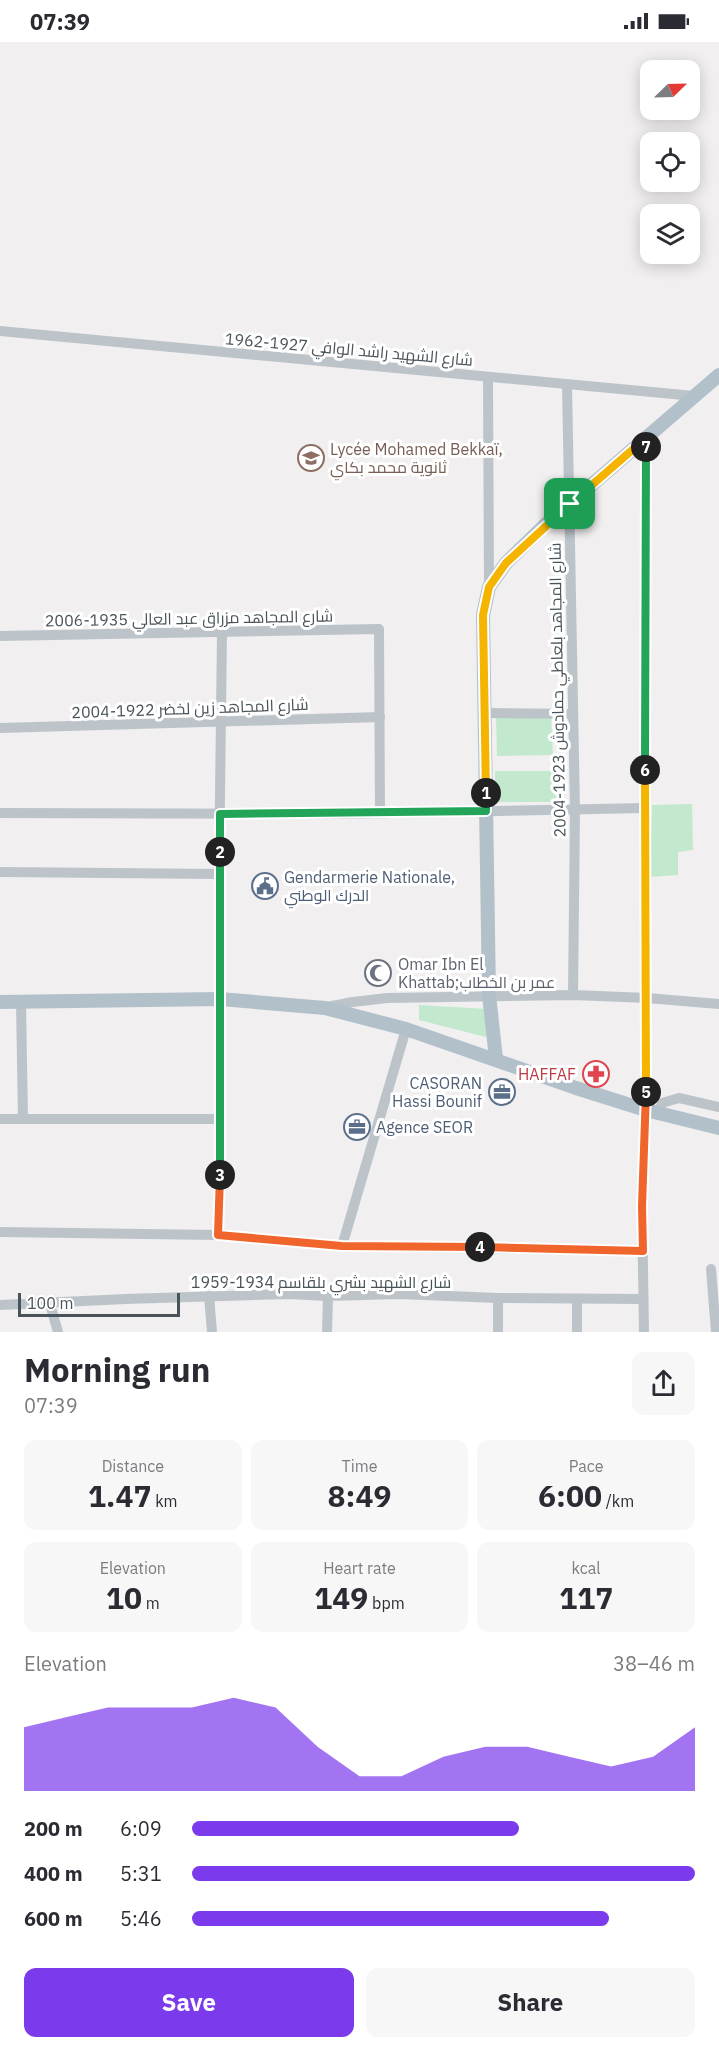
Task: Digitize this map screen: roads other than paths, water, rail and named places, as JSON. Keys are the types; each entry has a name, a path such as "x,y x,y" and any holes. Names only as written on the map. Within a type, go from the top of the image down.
{"main road":[{"path":"495,1059 489,997 483,615 489,587 506,563 570,504 719,375"},
{"path":"0,1002 220,999 325,1008 406,1029 576,1088 719,1128"}],"street":[{"name":"شارع الشهيد راشد الوافي 1927-1962","path":"0,332 694,396"},
{"path":"488,377 489,587"},
{"name":"شارع المجاهد بلعاطي حمادوش 1923-2004","path":"567,385 575,810 573,995"},
{"path":"644,1332 643,1166 653,1111 647,998 645,808 646,438"},
{"name":"شارع المجاهد مزراق عبد العالي 1935-2006","path":"0,636 379,629 380,717"},
{"path":"218,1235 222,633"},
{"path":"485,713 572,714"},
{"path":"380,717 380,813"},
{"name":"شارع المجاهد زين لخضر 1922-2004","path":"0,728 380,717"},
{"path":"0,813 380,813 645,808"},
{"path":"0,872 219,874"},
{"path":"325,1008 387,998 573,995 719,1004"},
{"path":"21,1002 23,1119"},
{"path":"342,1246 406,1029"},
{"path":"653,1111 662,1103 679,1098 719,1107"},
{"path":"0,1119 219,1119"},
{"path":"0,1232 218,1235 342,1246 643,1251"},
{"path":"711,1269 716,1332"},
{"name":"شارع الشهيد بشري بلقاسم 1934-1959","path":"0,1305 288,1294 328,1296 399,1294 578,1300 643,1299"},
{"path":"208,1296 212,1332"},
{"path":"327,1332 328,1296"},
{"path":"498,1298 498,1332"},
{"path":"577,1332 578,1300"},
{"path":"50,1304 58,1332"}],"place":[{"name":"Lycée Mohamed Bekkaï, ثانوية محمد بكاي","path":"311,458"},
{"name":"Gendarmerie Nationale, الدرك الوطني","path":"265,886"},
{"name":"Omar Ibn El Khattab;عمر بن الخطاب","path":"378,973"},
{"name":"HAFFAF","path":"596,1074"},
{"name":"CASORAN Hassi Bounif","path":"502,1092"},
{"name":"Agence SEOR","path":"357,1127"}]}
